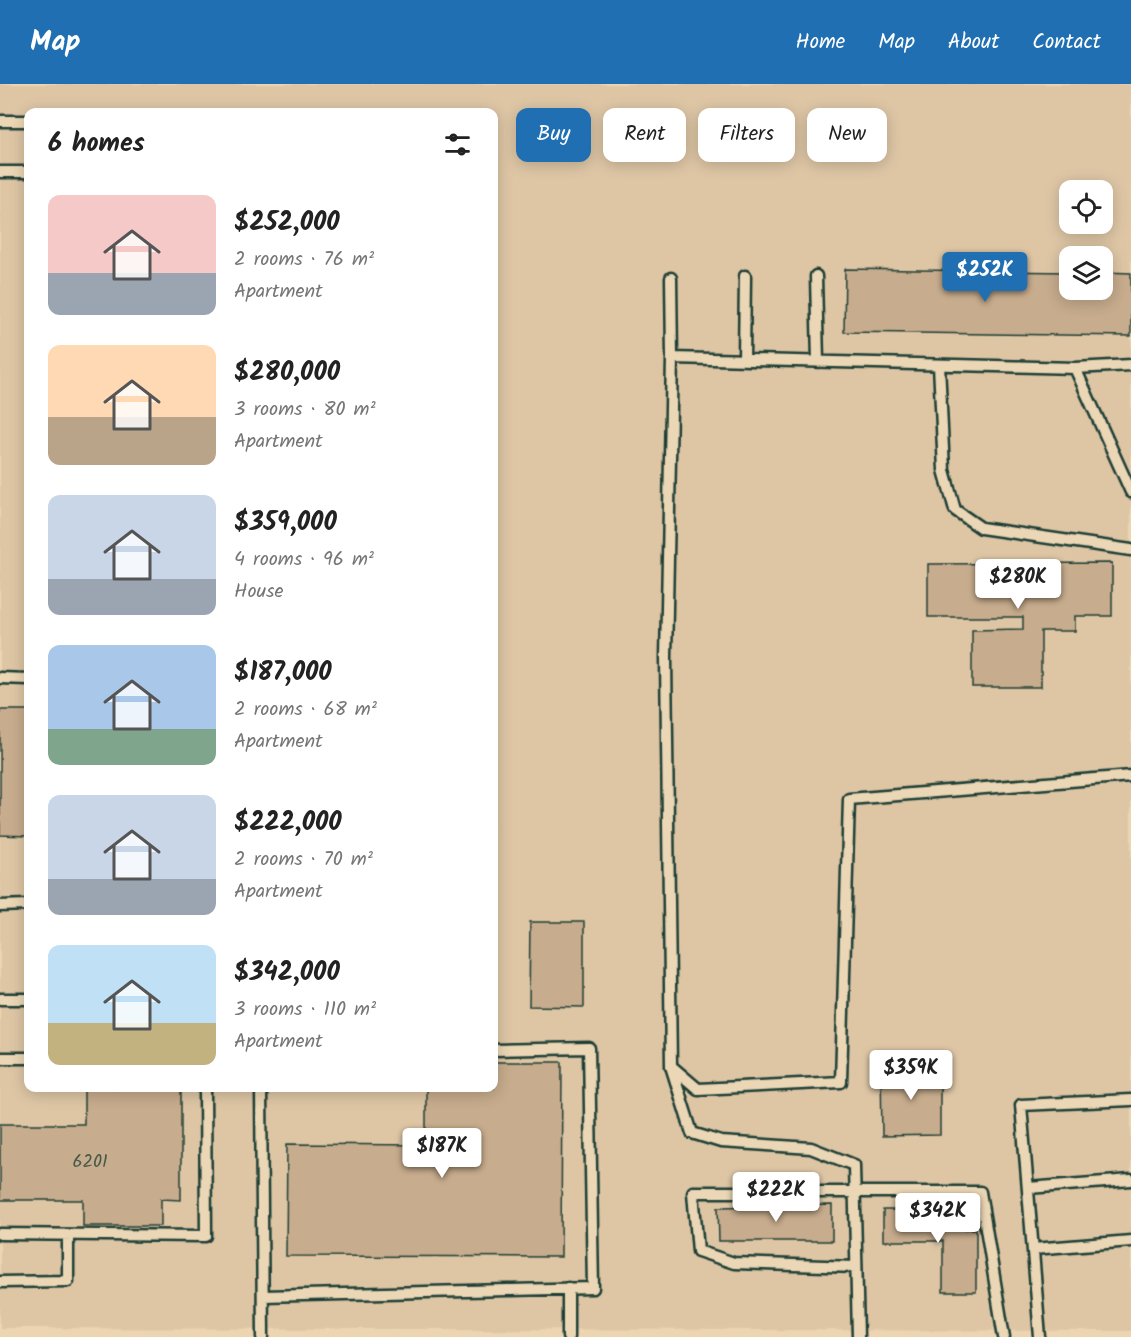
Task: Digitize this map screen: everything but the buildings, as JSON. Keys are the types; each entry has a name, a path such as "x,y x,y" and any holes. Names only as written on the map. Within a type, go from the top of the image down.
{"lane":[{"path":"0,122 24,121"},
{"path":"0,172 24,172"},
{"path":"744,360 745,276"},
{"path":"816,276 818,362"},
{"path":"671,278 672,358 666,658 671,1066 692,1132 721,1142 810,1148 854,1165 858,1337"},
{"path":"672,358 1075,368 1131,365"},
{"path":"939,365 944,470 955,510 981,528 1131,550"},
{"path":"1075,368 1131,492"},
{"path":"0,678 24,679"},
{"path":"671,1066 698,1089 841,1082 849,799 1131,776"},
{"path":"0,906 24,905"},
{"path":"0,999 24,999"},
{"path":"263,1296 593,1288 589,1048 498,1050"},
{"path":"0,1058 24,1058"},
{"path":"0,1234 206,1236 206,1092"},
{"path":"261,1092 263,1337"},
{"path":"1040,1337 1021,1105 1131,1100"},
{"path":"1028,1188 1131,1180"},
{"path":"856,1267 734,1263 698,1251 693,1192 980,1192 1004,1337"},
{"path":"0,1282 68,1281 68,1235"},
{"path":"1033,1249 1131,1240"},
{"path":"567,1288 568,1337"}],"shaded area":[{"path":"0,84 1131,84 1131,1331 0,1328"}]}
